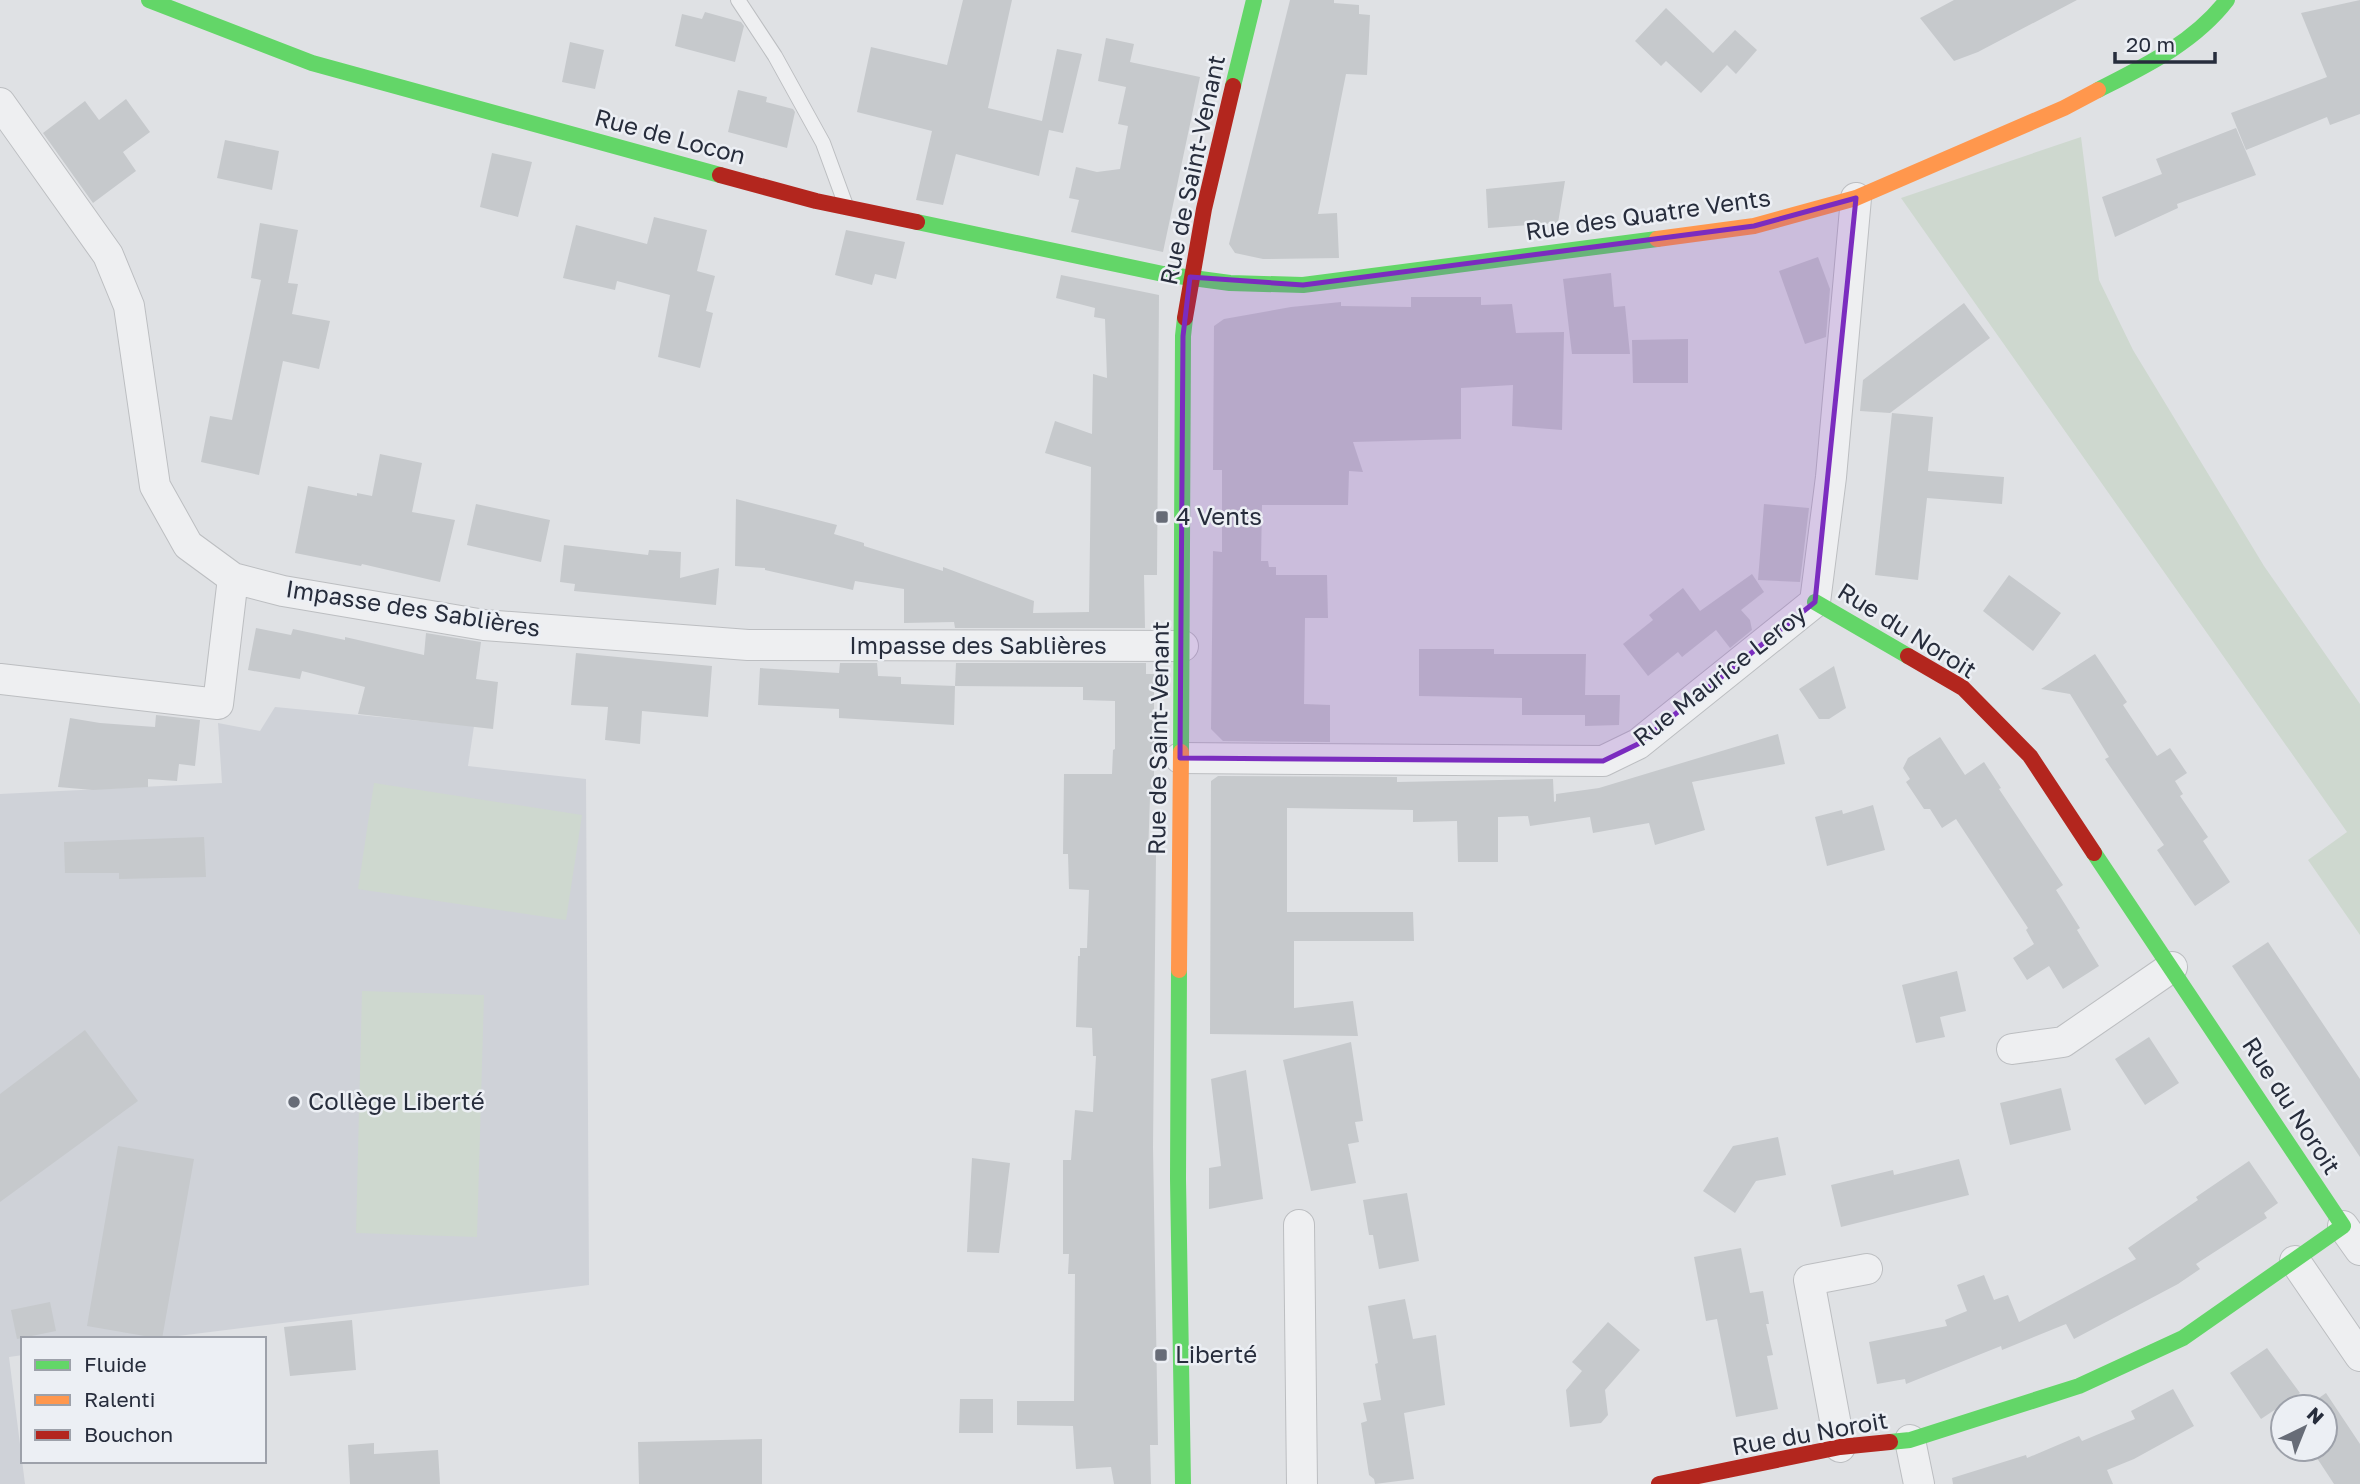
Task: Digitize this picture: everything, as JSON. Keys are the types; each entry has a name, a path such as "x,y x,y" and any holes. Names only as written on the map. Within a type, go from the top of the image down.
{"street":[{"name":"Rue de Locon","path":"149,0 313,63 847,207 1164,274 1190,277"},
{"name":"Rue de Saint-Venant","path":"1183,1484 1178,1180 1183,336 1190,277 1254,0"},
{"name":"Rue des Quatre Vents","path":"1190,277 1230,283 1303,285 1754,226 1870,193 2064,108 2169,53 2214,17 2227,0"},
{"name":"Impasse des Sablières","path":"0,103 108,255 129,306 155,486 188,545 233,578 283,590 484,625 748,645 1183,646"},
{"name":"Rue Maurice Leroy","path":"1180,758 1603,761 1638,744 1815,602 1870,193"},
{"path":"0,678 218,704 233,578"},
{"name":"Rue du Noroit","path":"1659,1484 1840,1447 1910,1440 2078,1386 2183,1338 2343,1226 2030,755 1963,688 1815,602"},
{"path":"2012,1049 2063,1042 2172,967"},
{"path":"1299,1225 1302,1484"},
{"path":"2343,1226 2360,1251"},
{"path":"2295,1261 2358,1348"},
{"path":"1840,1447 1809,1280 1867,1269"},
{"path":"1910,1440 1919,1484"}],"lane":[{"path":"738,0 775,56 823,143 847,207"}],"highlighted area":[{"path":"1856,198 1815,602 1638,744 1603,761 1180,758 1183,336 1190,277 1303,285 1754,226"}],"shaded area":[{"path":"2081,137 2099,280 2133,350 2264,566 2360,704 2360,935 2308,860 2347,832 1901,198"},
{"name":"Collège Liberté","path":"275,707 474,726 468,766 586,779 589,1285 170,1337 21,1337 21,1355 9,1357 25,1484 0,1484 0,794 222,783 218,723 260,731"},
{"path":"374,783 582,815 566,920 358,889"},
{"path":"362,991 484,995 477,1237 356,1233"}],"building":[{"path":"963,0 1012,0 988,108 1042,121 1057,49 1082,54 1063,133 1049,130 1039,176 956,154 943,205 916,200 932,131 857,112 871,47 947,65"},
{"path":"1290,0 1334,0 1334,3 1359,5 1359,14 1370,15 1367,75 1346,74 1318,214 1337,213 1339,258 1263,259 1235,253 1229,244"},
{"path":"1954,0 2077,0 1978,52 1954,61 1920,18"},
{"path":"2360,0 2360,114 2330,125 2327,117 2246,150 2231,113 2327,77 2301,13"},
{"path":"1666,8 1713,53 1735,30 1757,50 1736,74 1727,65 1701,93 1666,61 1661,66 1635,41"},
{"path":"705,12 741,22 744,26 735,62 675,46 682,14 702,19"},
{"path":"1106,38 1134,44 1130,62 1200,77 1163,252 1071,232 1079,200 1069,198 1076,167 1097,172 1120,169 1128,126 1118,124 1126,87 1098,81"},
{"path":"570,42 604,50 595,89 562,82"},
{"path":"738,90 767,97 766,102 793,109 795,112 787,148 728,132"},
{"path":"126,99 150,132 123,152 136,171 93,203 43,133 85,101 99,120"},
{"path":"2236,128 2256,175 2177,204 2178,208 2115,237 2102,197 2162,174 2156,159"},
{"path":"225,140 279,151 272,190 217,178"},
{"path":"492,153 532,162 518,217 480,207"},
{"path":"1565,181 1558,223 1488,228 1486,189"},
{"path":"654,217 707,230 697,271 715,276 706,311 713,313 700,368 658,357 670,295 617,281 615,290 563,278 576,225 647,244"},
{"path":"260,223 298,230 288,283 298,284 292,314 330,321 319,369 283,361 259,475 201,462 210,416 232,420 261,280 251,278"},
{"path":"846,230 905,242 896,279 875,274 872,285 835,275"},
{"path":"1818,257 1830,289 1826,337 1805,344 1779,271"},
{"path":"1611,273 1614,307 1625,306 1630,354 1572,354 1563,279"},
{"path":"1061,275 1159,295 1157,575 1144,575 1145,628 955,628 954,622 904,623 904,589 855,581 853,590 765,568 735,566 736,499 837,525 834,534 864,543 864,546 943,571 943,567 1034,601 1033,613 1089,612 1091,467 1045,453 1055,421 1092,434 1093,374 1107,378 1105,319 1094,317 1095,308 1056,298"},
{"path":"1411,297 1481,297 1481,305 1512,304 1516,333 1564,332 1562,430 1512,426 1513,385 1461,388 1461,439 1353,442 1363,472 1349,471 1348,505 1262,505 1261,561 1268,561 1269,567 1276,567 1276,575 1327,575 1328,618 1305,618 1304,704 1330,705 1330,742 1223,741 1211,729 1213,551 1222,552 1222,470 1213,470 1214,326 1224,319 1291,307 1341,302 1341,306 1411,307"},
{"path":"1964,303 1990,338 1890,413 1860,411 1863,380"},
{"path":"1688,339 1688,383 1633,383 1632,340"},
{"path":"1892,413 1933,417 1928,471 2004,477 2002,504 1927,498 1918,580 1875,575"},
{"path":"380,454 422,463 412,512 455,520 440,582 362,564 361,566 295,553 308,486 357,496 357,493 372,496"},
{"path":"476,504 550,520 541,562 467,545"},
{"path":"1764,504 1809,508 1800,582 1758,580"},
{"path":"564,545 648,555 649,550 681,552 680,578 719,568 716,605 574,591 575,584 560,582"},
{"path":"1752,574 1764,592 1741,610 1750,620 1752,630 1730,648 1716,630 1682,657 1678,652 1648,676 1623,644 1653,620 1649,615 1683,588 1700,611"},
{"path":"2009,575 2061,613 2033,651 1983,611"},
{"path":"256,628 291,635 293,629 345,640 345,637 424,655 426,633 481,642 476,679 498,682 493,729 358,714 365,687 302,671 300,679 248,670"},
{"path":"1419,649 1494,649 1494,654 1586,654 1585,695 1620,695 1619,725 1585,726 1585,715 1522,715 1522,698 1419,696"},
{"path":"576,653 712,666 708,717 642,711 640,744 605,740 608,707 571,705"},
{"path":"2095,654 2127,702 2123,705 2157,756 2170,748 2187,773 2175,781 2183,794 2180,796 2208,837 2203,841 2230,882 2195,906 2157,850 2164,845 2105,759 2109,757 2070,694 2041,689"},
{"path":"840,663 877,663 878,676 901,677 901,684 955,686 954,725 839,718 839,709 758,705 760,668 839,673"},
{"path":"956,663 1146,663 1146,674 1154,674 1154,796 1150,797 1148,855 1156,855 1153,1147 1158,1445 1150,1445 1151,1484 1114,1484 1111,1467 1076,1469 1073,1426 1017,1425 1017,1401 1074,1401 1075,1274 1068,1274 1069,1254 1063,1254 1063,1160 1071,1160 1075,1110 1093,1112 1096,1056 1093,1056 1092,1028 1076,1027 1078,956 1080,948 1087,948 1089,890 1069,889 1068,854 1063,854 1064,774 1112,774 1115,701 1083,700 1083,687 955,686"},
{"path":"1834,666 1846,708 1829,719 1819,719 1799,689"},
{"path":"156,715 200,720 195,766 179,764 177,781 148,779 148,787 93,790 58,787 70,718 155,727"},
{"path":"1778,734 1785,764 1692,782 1705,830 1655,845 1649,823 1593,833 1590,817 1530,826 1528,816 1498,817 1498,862 1458,862 1457,821 1413,822 1413,810 1287,808 1287,912 1413,912 1414,941 1294,941 1294,1008 1353,1001 1358,1036 1210,1034 1211,781 1218,776 1397,777 1397,782 1553,779 1554,802 1556,794 1599,788"},
{"path":"1940,737 1965,775 1984,762 2063,885 2056,890 2080,928 2077,930 2099,966 2063,989 2049,966 2027,980 2013,958 2034,944 2026,930 2028,928 1956,819 1942,828 1930,809 1924,809 1906,782 1910,779 1903,768 1908,758"},
{"path":"1873,805 1885,850 1827,866 1815,817 1842,810 1843,814"},
{"path":"204,837 206,877 119,879 119,873 65,873 64,842"},
{"path":"2268,942 2360,1079 2360,1157 2232,966"},
{"path":"1957,971 1966,1011 1940,1017 1945,1037 1916,1043 1902,985"},
{"path":"85,1030 138,1101 0,1202 0,1094"},
{"path":"2149,1037 2179,1083 2145,1105 2115,1059"},
{"path":"1351,1042 1363,1121 1355,1122 1359,1142 1348,1144 1356,1183 1311,1191 1283,1060"},
{"path":"1246,1070 1263,1199 1209,1209 1209,1168 1221,1166 1211,1079"},
{"path":"2061,1088 2071,1130 2010,1145 2000,1103"},
{"path":"1778,1137 1786,1175 1756,1181 1735,1213 1703,1191 1733,1146"},
{"path":"118,1146 194,1159 162,1337 87,1326"},
{"path":"972,1158 1010,1163 999,1253 967,1252"},
{"path":"1959,1159 1969,1195 1841,1227 1831,1185 1893,1170 1894,1175"},
{"path":"2249,1161 2278,1203 2264,1213 2267,1218 2196,1264 2200,1269 2178,1284 2074,1339 2066,1324 2002,1350 2001,1346 1906,1384 1905,1379 1877,1384 1869,1342 1947,1326 1945,1320 1967,1311 1957,1285 1984,1275 1994,1300 2008,1295 2019,1322 2136,1259 2128,1248"},
{"path":"1407,1193 1419,1261 1379,1269 1363,1200"},
{"path":"1741,1248 1750,1293 1763,1291 1769,1324 1766,1324 1773,1355 1767,1356 1778,1409 1736,1417 1717,1319 1706,1321 1694,1257"},
{"path":"1405,1299 1413,1339 1436,1335 1445,1405 1404,1413 1414,1479 1375,1484 1369,1475 1361,1423 1367,1421 1363,1403 1381,1400 1368,1306"},
{"path":"50,1302 56,1331 17,1339 11,1310"},
{"path":"352,1320 356,1370 290,1376 284,1327"},
{"path":"1608,1322 1640,1350 1605,1390 1608,1415 1601,1423 1570,1427 1566,1390 1582,1371 1572,1362"},
{"path":"2267,1348 2300,1393 2269,1393 2269,1414 2261,1419 2230,1373"},
{"path":"2173,1389 2194,1426 2134,1459 2107,1470 2113,1484 1953,1484 1952,1478 2026,1455 2027,1458 2079,1436 2082,1441 2135,1419 2131,1411"},
{"path":"960,1399 993,1399 993,1433 959,1433"},
{"path":"2339,1412 2360,1444 2360,1484 2334,1484 2320,1463 2339,1463"},
{"path":"762,1439 762,1484 639,1484 638,1442"},
{"path":"374,1443 374,1454 438,1450 440,1484 350,1484 348,1445"}],"traffic: fast":[{"path":"149,0 312,63 720,175"},
{"path":"1233,86 1254,0"},
{"path":"2098,90 2184,41 2200,29 2227,0"},
{"path":"917,222 1163,274 1230,283 1303,285 1657,239"},
{"path":"1181,752 1185,318"},
{"path":"1815,602 1908,656"},
{"path":"1890,1442 1910,1440 2079,1386 2183,1338 2343,1226 2094,853"},
{"path":"1179,970 1178,1179 1183,1484"}],"traffic: slow":[{"path":"1657,239 1754,226 1856,198 2064,108 2098,90"},
{"path":"1179,970 1181,752"}],"traffic: jam":[{"path":"1185,318 1204,209 1233,86"},
{"path":"720,175 816,201 917,222"},
{"path":"1908,656 1963,688 2030,756 2094,853"},
{"path":"1659,1484 1840,1447 1890,1442"}],"place":[{"name":"4 Vents","path":"1162,517"},
{"name":"Collège Liberté","path":"294,1102"},
{"name":"Liberté","path":"1161,1355"}]}
